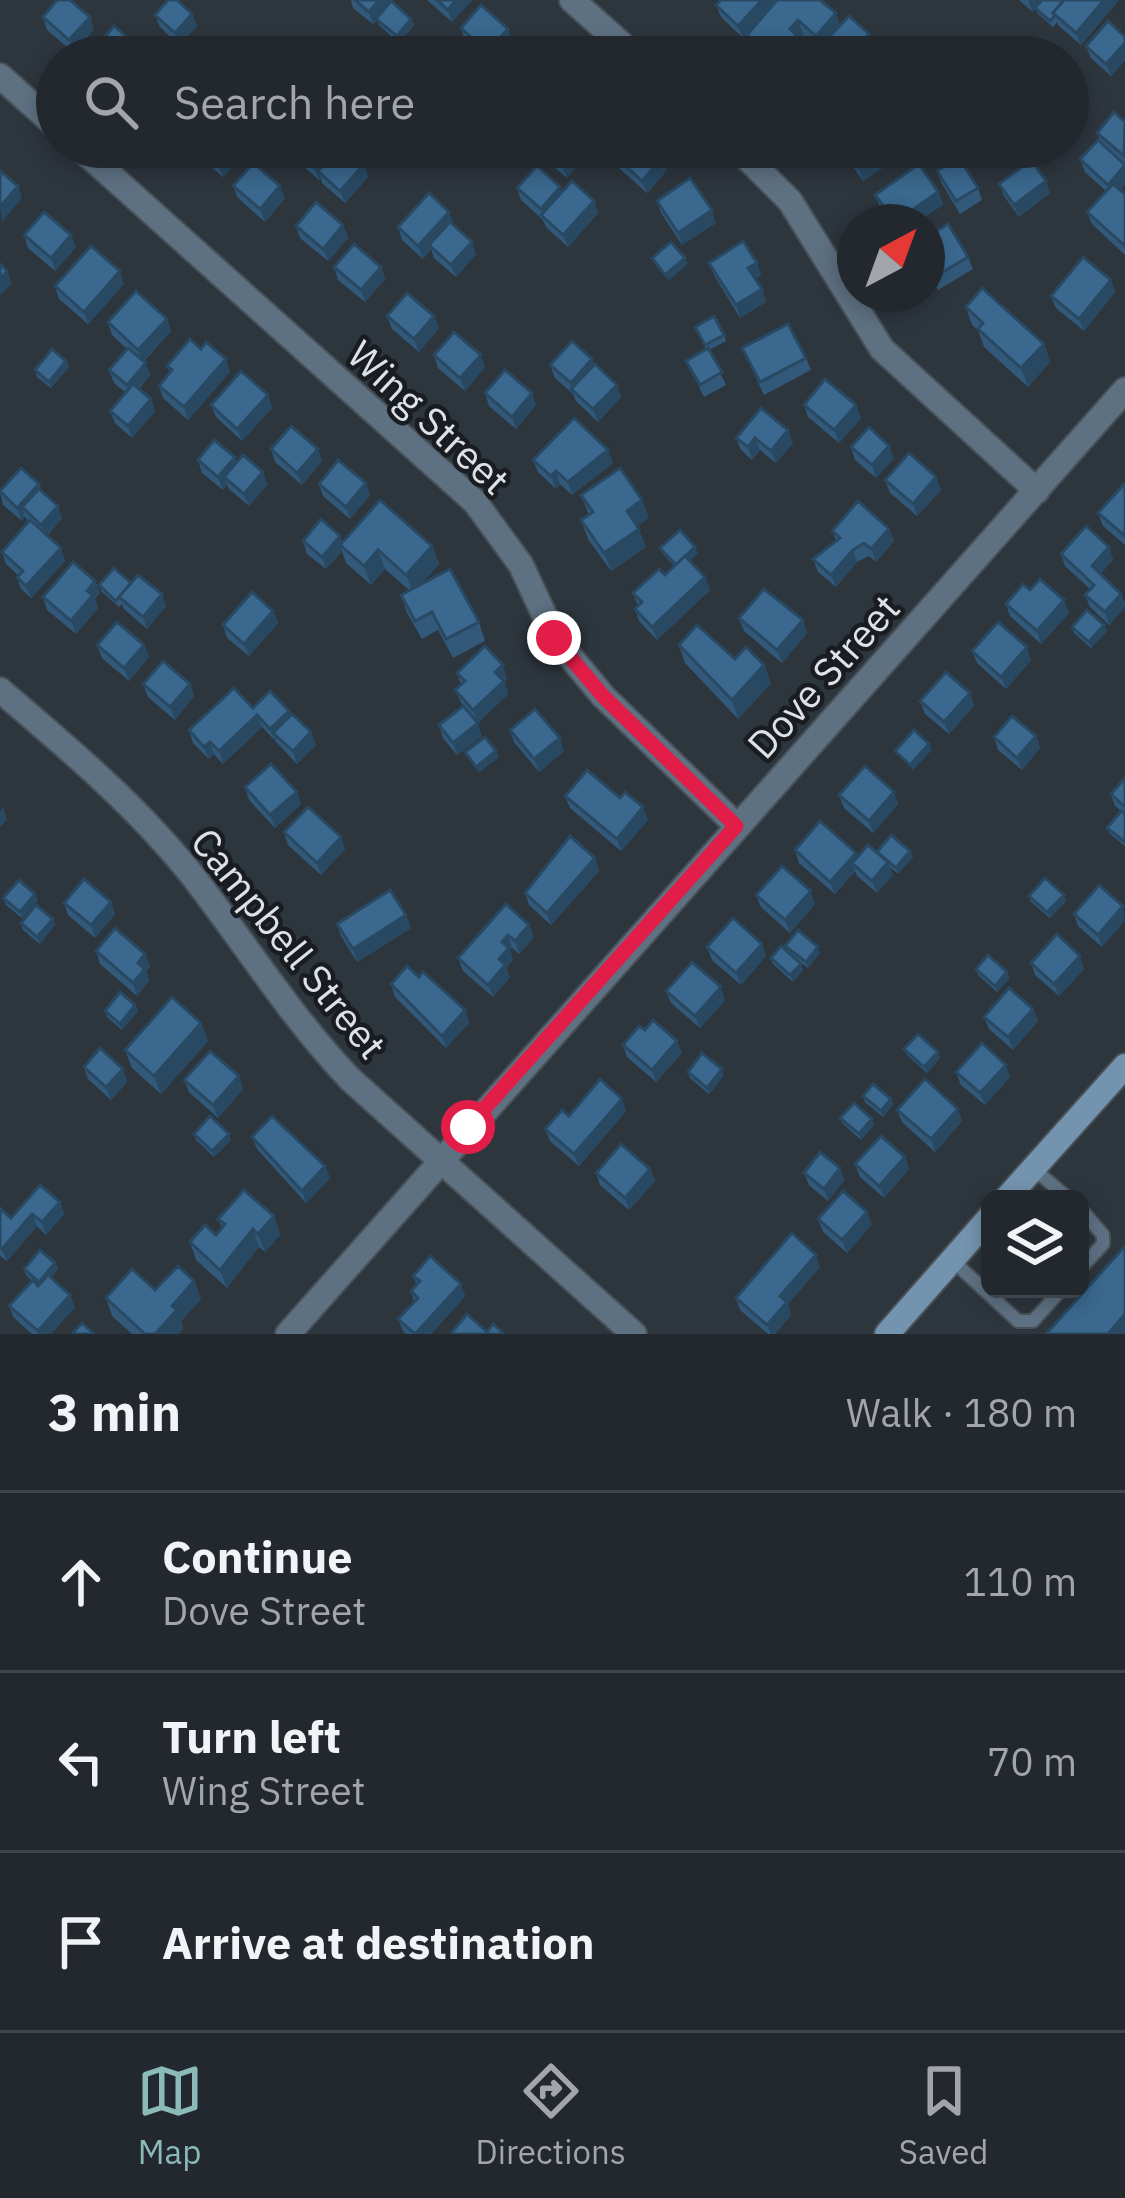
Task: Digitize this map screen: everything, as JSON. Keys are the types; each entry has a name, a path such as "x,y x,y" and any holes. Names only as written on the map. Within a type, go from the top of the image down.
{"main road":[{"path":"1014,1190 1125,1066"},
{"path":"887,1334 981,1227"}],"street":[{"path":"572,0 612,36"},
{"path":"0,76 36,109"},
{"name":"Wing Street","path":"102,168 475,502 521,565 554,638 603,696 736,826"},
{"path":"757,168 790,201 882,349 1037,491"},
{"name":"Dove Street","path":"288,1334 1125,390"},
{"name":"Campbell Street","path":"0,690 77,756 188,871 316,1043 438,1161 634,1334"}],"lane":[{"path":"1034,1168 1059,1190"},
{"path":"1089,1219 1103,1235 1103,1244 1089,1259"},
{"path":"952,1260 981,1287"},
{"path":"993,1298 1018,1321 1033,1321 1054,1298"}],"building":[{"path":"57,0 70,0 90,17 73,36 64,36 43,17"},
{"path":"168,0 177,0 192,14 175,33 155,15"},
{"path":"355,0 379,0 369,12"},
{"path":"437,0 456,0 448,10"},
{"path":"721,0 762,0 738,26 716,5"},
{"path":"777,0 820,0 836,13 816,36 798,20 790,29 795,36 747,35"},
{"path":"1042,0 1064,0 1050,21 1035,8"},
{"path":"1064,0 1104,0 1076,33 1053,13"},
{"path":"391,1 411,19 397,36 376,19"},
{"path":"481,5 508,29 502,36 470,36 461,28"},
{"path":"849,16 869,34 867,36 830,36"},
{"path":"1108,21 1125,37 1106,64 1089,49"},
{"path":"114,26 125,36 106,36"},
{"path":"1114,112 1125,122 1124,156 1097,133"},
{"path":"1098,140 1125,165 1108,185 1089,167 1089,150"},
{"path":"249,168 259,168 280,186 260,209 233,186"},
{"path":"321,168 360,168 340,191 318,171"},
{"path":"535,168 560,187 541,209 517,188"},
{"path":"628,168 653,168 642,181"},
{"path":"913,168 922,168 938,192 921,204 882,204 875,195"},
{"path":"965,168 978,188 956,201 937,171"},
{"path":"1020,168 1037,168 1046,181 1014,205 999,184"},
{"path":"0,171 18,186 0,207"},
{"path":"690,178 712,210 678,233 657,201"},
{"path":"572,181 594,201 563,235 541,215"},
{"path":"1113,184 1125,194 1125,246 1087,212"},
{"path":"429,193 449,212 418,246 398,227"},
{"path":"316,202 343,225 323,249 296,226"},
{"path":"44,212 71,235 51,258 24,235"},
{"path":"450,222 472,242 451,265 429,245"},
{"path":"945,226 968,257 945,271"},
{"path":"743,241 757,263 748,268 762,289 736,305 709,263"},
{"path":"671,242 685,258 665,275 652,258"},
{"path":"354,244 381,267 361,290 334,267"},
{"path":"91,246 120,271 84,312 55,286"},
{"path":"1083,257 1111,280 1079,319 1051,296"},
{"path":"982,288 1044,344 1021,368 978,329 983,323 966,307"},
{"path":"136,291 167,319 138,350 108,322"},
{"path":"407,293 434,316 414,339 387,316"},
{"path":"714,316 724,335 705,345 695,327"},
{"path":"788,324 806,358 760,382 742,348"},
{"path":"454,332 481,355 460,378 434,355"},
{"path":"190,339 201,349 206,342 226,359 184,407 159,386 172,370 167,366"},
{"path":"572,341 592,359 571,383 550,365"},
{"path":"128,348 146,363 127,385 109,370"},
{"path":"708,348 722,372 700,385 686,361"},
{"path":"52,349 66,361 49,382 35,370"},
{"path":"595,364 617,385 593,409 571,389"},
{"path":"505,370 532,393 512,417 485,393"},
{"path":"241,371 268,395 237,429 211,405"},
{"path":"825,379 856,405 834,430 804,405"},
{"path":"133,384 151,399 128,426 110,411"},
{"path":"761,408 788,430 771,451 755,438 748,447 736,438"},
{"path":"574,418 608,450 568,482 556,471 551,476 533,460"},
{"path":"291,426 318,449 297,473 271,449"},
{"path":"869,427 889,446 872,465 851,447"},
{"path":"214,440 235,457 218,477 198,460"},
{"path":"909,453 936,477 913,504 885,480"},
{"path":"243,455 263,472 244,494 224,477"},
{"path":"338,460 366,483 346,507 319,484"},
{"path":"21,468 39,484 17,508 0,491"},
{"path":"620,468 642,500 627,511 639,529 604,553 581,520 593,512 581,495"},
{"path":"1125,485 1125,536 1098,513"},
{"path":"39,489 58,506 41,525 22,507"},
{"path":"380,500 432,546 406,575 378,550 364,566 340,545"},
{"path":"858,501 889,529 871,549 864,543 853,550 831,575 813,559 840,538 832,531"},
{"path":"321,519 340,536 322,557 303,541"},
{"path":"30,520 61,548 26,586 17,577 23,571 2,552"},
{"path":"1086,526 1109,547 1092,566 1121,594 1105,612 1085,595 1094,585 1061,554"},
{"path":"680,530 695,547 676,565 660,548"},
{"path":"685,556 705,577 652,627 635,609 642,602 633,593 659,569 665,575"},
{"path":"73,562 95,581 87,591 93,595 71,621 43,597"},
{"path":"114,568 131,583 116,601 99,585"},
{"path":"450,569 479,622 446,639 432,612 415,621 401,595"},
{"path":"138,575 162,594 143,617 119,597"},
{"path":"1040,579 1064,600 1037,631 1006,604 1023,584 1030,590"},
{"path":"764,589 803,620 777,650 739,618"},
{"path":"252,592 273,611 244,644 223,625"},
{"path":"1087,610 1104,625 1089,642 1072,627"},
{"path":"117,622 144,645 124,668 97,645"},
{"path":"998,622 1027,647 1001,677 972,651"},
{"path":"697,625 735,659 746,647 764,665 732,700 679,645"},
{"path":"485,646 503,665 495,672 504,681 473,710 455,690 465,681 457,673"},
{"path":"163,661 190,684 170,707 143,684"},
{"path":"946,672 970,693 944,722 920,701"},
{"path":"234,688 253,708 270,691 289,711 270,729 257,715 219,751 210,742 204,747 189,730"},
{"path":"463,706 478,723 453,743 439,725"},
{"path":"535,709 560,738 534,759 510,730"},
{"path":"292,714 311,732 293,751 273,733"},
{"path":"1012,716 1036,736 1017,758 994,737"},
{"path":"914,730 929,744 910,765 895,751"},
{"path":"485,737 496,751 476,767 465,752"},
{"path":"271,764 297,792 270,815 245,787"},
{"path":"865,766 894,792 869,821 839,795"},
{"path":"587,770 620,798 625,792 643,807 617,839 565,796"},
{"path":"1125,778 1125,807 1111,794"},
{"path":"308,807 341,837 317,863 284,832"},
{"path":"1121,811 1125,814 1125,842 1107,828"},
{"path":"820,821 856,853 830,882 795,850"},
{"path":"891,835 910,851 896,868 877,852"},
{"path":"570,836 595,858 547,913 525,893"},
{"path":"868,845 888,862 872,881 852,863"},
{"path":"782,866 811,891 785,920 756,895"},
{"path":"1045,878 1064,895 1047,912 1029,896"},
{"path":"84,879 111,902 91,925 64,903"},
{"path":"19,880 35,894 20,912 3,898"},
{"path":"1099,885 1123,906 1098,935 1074,914"},
{"path":"390,890 406,915 353,949 337,924"},
{"path":"506,904 529,925 515,941 508,935 502,942 509,948 499,959 505,965 488,985 458,958"},
{"path":"36,905 53,919 37,937 21,923"},
{"path":"733,918 762,944 736,973 707,947"},
{"path":"115,928 145,954 138,963 145,969 133,983 96,951"},
{"path":"798,930 818,947 806,962 785,946"},
{"path":"1057,934 1080,956 1054,984 1031,963"},
{"path":"781,946 801,964 790,975 771,958"},
{"path":"988,955 1007,972 995,986 976,969"},
{"path":"692,962 721,987 695,1016 666,991"},
{"path":"407,966 419,977 423,972 465,1010 442,1036 391,984"},
{"path":"1009,988 1033,1009 1008,1037 984,1017"},
{"path":"120,992 135,1005 120,1024 105,1011"},
{"path":"172,997 201,1023 154,1076 125,1050"},
{"path":"653,1020 677,1041 652,1070 623,1045 639,1026 645,1030"},
{"path":"918,1034 938,1052 924,1067 904,1049"},
{"path":"982,1043 1006,1065 980,1093 956,1072"},
{"path":"100,1048 123,1069 106,1087 84,1067"},
{"path":"210,1051 239,1076 213,1105 184,1080"},
{"path":"702,1053 722,1069 707,1088 688,1072"},
{"path":"600,1079 622,1099 574,1154 545,1129 562,1110 569,1116"},
{"path":"925,1079 958,1109 931,1139 897,1110"},
{"path":"873,1084 891,1099 881,1111 863,1096"},
{"path":"854,1103 872,1119 859,1134 840,1118"},
{"path":"210,1116 229,1134 212,1151 194,1134"},
{"path":"272,1116 325,1166 302,1191 252,1137"},
{"path":"881,1136 905,1157 879,1186 855,1164"},
{"path":"621,1144 650,1169 625,1198 596,1173"},
{"path":"820,1152 840,1168 824,1189 804,1173"},
{"path":"40,1185 60,1202 42,1222 32,1214 2,1249 0,1208 11,1218"},
{"path":"244,1190 274,1216 258,1234 253,1229 220,1270 190,1242 205,1225 216,1235 225,1224 218,1219"},
{"path":"843,1191 867,1212 842,1240 818,1219"},
{"path":"792,1233 816,1255 780,1296 787,1302 767,1325 736,1298"},
{"path":"1125,1246 1125,1314 1108,1334 1046,1334 1078,1298 1089,1298 1089,1286"},
{"path":"40,1250 55,1263 39,1282 24,1269"},
{"path":"430,1256 461,1284 415,1334 398,1319 418,1298 411,1291 420,1281 413,1276"},
{"path":"178,1266 194,1281 155,1334 145,1334 106,1298 132,1269 155,1290"},
{"path":"48,1275 70,1295 38,1331 9,1306 33,1280 38,1286"},
{"path":"467,1314 487,1332 493,1324 504,1334 454,1334"},
{"path":"82,1323 94,1334 72,1334"}],"route":[{"path":"468,1127 736,826 603,696 554,638"}]}
